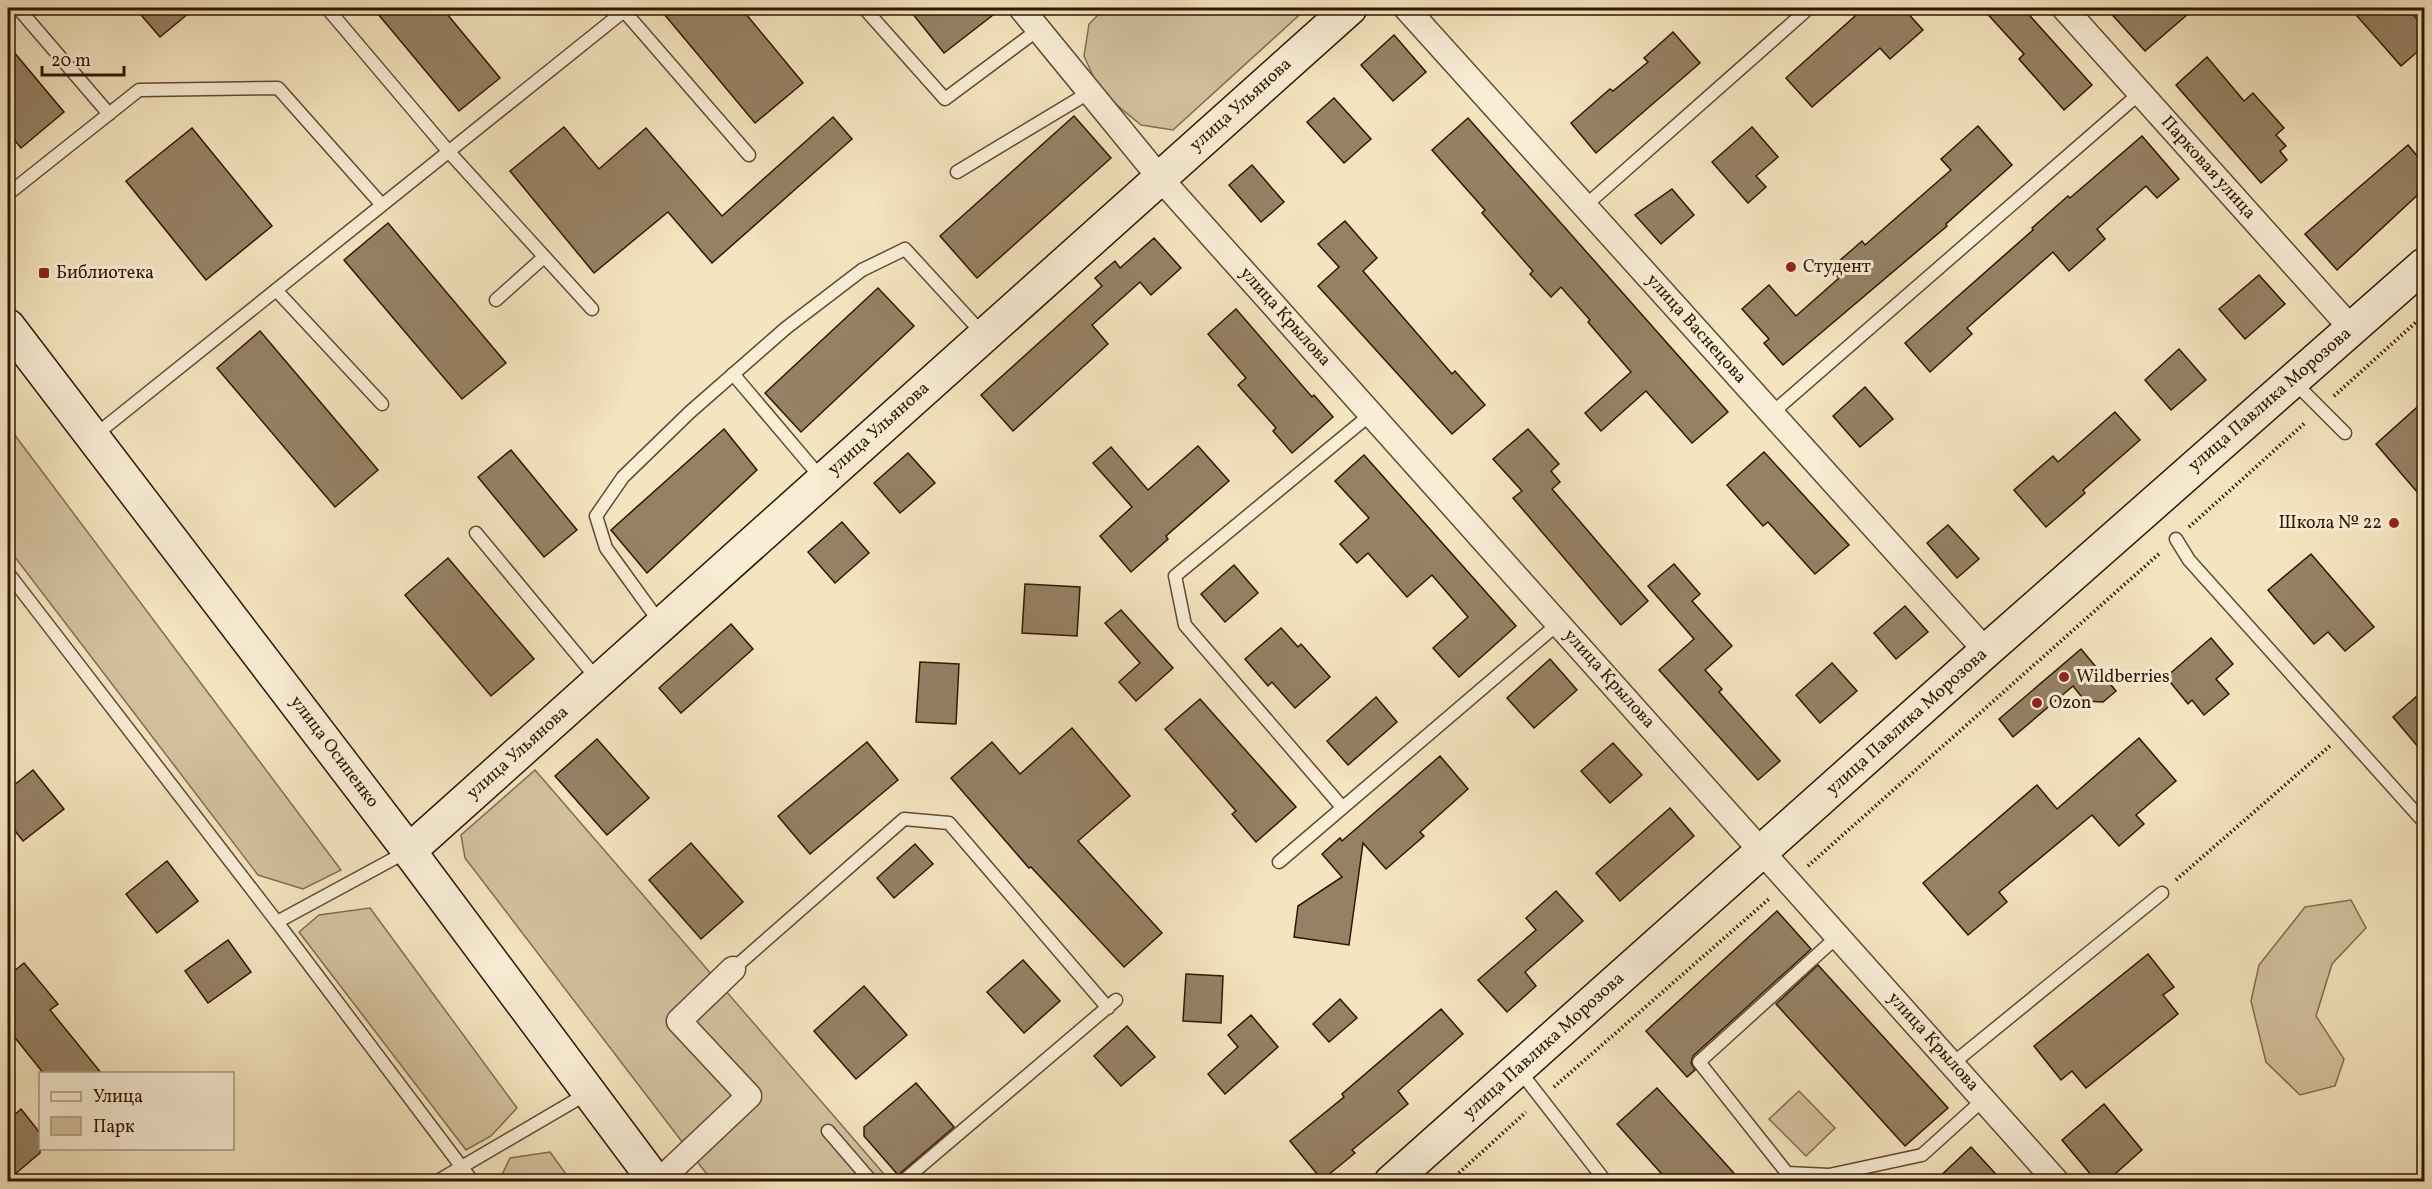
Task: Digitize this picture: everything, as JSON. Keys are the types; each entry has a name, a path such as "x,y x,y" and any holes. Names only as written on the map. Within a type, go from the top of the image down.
{"main road":[{"name":"улица Ульянова","path":"409,851 1350,8"},
{"name":"улица Павлика Морозова","path":"1391,1182 1986,651 2424,265"},
{"name":"улица Осипенко","path":"8,326 409,851 657,1182"}],"street":[{"name":"улица Крылова","path":"1021,8 1160,178 1764,851 2057,1182"},
{"name":"улица Васнецова","path":"1406,8 1986,651"},
{"name":"Парковая улица","path":"2064,8 2351,328"},
{"path":"657,1182 749,1096 679,1021 733,969"}],"lane":[{"path":"18,8 109,114"},
{"path":"327,8 449,152 592,309"},
{"path":"864,8 945,99 1039,29"},
{"path":"1585,206 1809,8"},
{"path":"93,437 624,11 749,155"},
{"path":"8,194 139,90 278,88 382,205"},
{"path":"957,172 1090,93"},
{"path":"1772,413 2140,93"},
{"path":"661,625 606,548 596,516 623,477 733,374 786,328 862,270 905,249 984,336"},
{"path":"496,300 544,257"},
{"path":"276,290 382,404"},
{"path":"733,374 822,480"},
{"path":"2292,380 2346,433"},
{"path":"1342,807 1185,625 1175,576 1371,414"},
{"path":"476,532 598,681"},
{"path":"2176,539 2189,560 2424,822"},
{"path":"8,573 277,922 473,1182"},
{"path":"1279,862 1559,622"},
{"path":"733,969 904,819 949,823 1112,1004 902,1182"},
{"path":"277,922 409,851"},
{"path":"1952,1064 2162,892"},
{"path":"1838,936 1699,1062 1787,1173 1829,1175 1922,1155 1984,1099"},
{"path":"1518,1069 1606,1182"},
{"path":"436,1182 589,1092"},
{"path":"828,1131 872,1182"}],"path":[{"path":"1449,1182 1541,1098 2176,539 2424,315"},
{"path":"2162,892 2344,733"}],"green space":[{"path":"1105,8 1307,8 1173,130 1141,125 1100,91 1084,56 1089,24"},
{"path":"8,426 341,870 303,889 258,875 8,548"},
{"path":"535,770 890,1181 712,1181 465,858 461,835"},
{"path":"2351,900 2366,928 2332,964 2316,1016 2344,1059 2335,1086 2300,1095 2266,1062 2251,1001 2259,965 2305,907"},
{"path":"370,908 517,1108 491,1136 466,1150 299,932 319,915"},
{"path":"1799,1091 1835,1128 1806,1156 1769,1119"},
{"path":"550,1152 571,1181 499,1181 510,1158"}],"building":[{"path":"135,8 195,8 160,37"},
{"path":"373,8 442,8 500,78 459,111"},
{"path":"659,8 741,8 803,83 755,123"},
{"path":"908,8 1002,8 944,53"},
{"path":"1864,8 1903,8 1923,30 1890,59 1880,48 1812,107 1786,78"},
{"path":"1982,8 2023,8 2092,85 2064,110 2019,59 2024,54"},
{"path":"2106,8 2195,8 2145,51"},
{"path":"2350,8 2407,8 2424,27 2424,46 2401,66"},
{"path":"1673,32 1700,63 1596,153 1571,123 1610,89 1613,91 1648,62 1644,58"},
{"path":"1394,35 1426,72 1393,101 1361,65"},
{"path":"8,45 64,112 21,148 8,132"},
{"path":"2207,57 2244,101 2253,93 2284,128 2276,135 2286,146 2280,151 2287,160 2261,183 2176,85"},
{"path":"1334,98 1371,139 1344,163 1307,122"},
{"path":"1074,116 1111,158 977,278 940,236"},
{"path":"833,117 852,139 712,263 668,212 594,273 510,171 564,127 599,169 646,128 722,216"},
{"path":"1468,118 1728,412 1692,443 1646,391 1601,431 1585,413 1631,372 1561,287 1551,297 1530,274 1533,271 1482,213 1485,210 1432,150"},
{"path":"1978,126 2012,165 1946,224 1947,226 1783,365 1764,343 1769,339 1742,309 1769,285 1796,316 1839,278 1830,269 1862,241 1865,245 1951,170 1941,159"},
{"path":"1752,127 1778,157 1756,176 1766,187 1748,203 1712,162"},
{"path":"192,128 272,226 206,280 126,181"},
{"path":"2142,136 2179,179 2157,198 2146,186 2097,229 2105,239 2069,271 2053,252 1967,328 1972,334 1930,372 1905,343 2033,230 2032,228 2068,196 2070,198"},
{"path":"2408,145 2424,164 2424,189 2337,270 2305,234"},
{"path":"1252,165 1284,202 1261,222 1229,185"},
{"path":"1672,189 1694,215 1661,244 1635,215"},
{"path":"1345,221 1377,258 1363,271 1452,374 1455,371 1485,405 1452,434 1318,286 1339,267 1318,244"},
{"path":"388,223 506,363 462,399 344,260"},
{"path":"1154,238 1181,268 1151,295 1140,282 1092,325 1108,344 1013,431 981,395 1102,286 1095,278 1115,261 1120,268"},
{"path":"2259,275 2285,304 2245,339 2219,309"},
{"path":"878,288 914,326 801,432 765,393"},
{"path":"1236,309 1312,397 1314,395 1333,417 1292,453 1273,431 1276,428 1238,385 1246,378 1208,334"},
{"path":"260,331 378,470 335,507 217,368"},
{"path":"2179,349 2206,380 2171,410 2145,380"},
{"path":"1865,387 1893,419 1860,447 1833,416"},
{"path":"2424,401 2424,500 2376,444"},
{"path":"2115,412 2140,440 2083,490 2085,493 2046,527 2014,490 2053,456 2058,462"},
{"path":"724,429 757,470 647,573 611,530"},
{"path":"1528,429 1559,464 1551,471 1560,482 1552,489 1648,601 1621,625 1513,498 1522,491 1493,459"},
{"path":"1198,446 1229,481 1166,536 1168,539 1131,572 1100,536 1132,507 1093,463 1111,447 1148,490"},
{"path":"511,450 577,530 544,557 478,477"},
{"path":"1764,452 1849,545 1815,574 1768,522 1763,526 1727,485"},
{"path":"908,453 935,483 900,513 874,483"},
{"path":"1364,455 1516,626 1459,677 1433,648 1468,617 1432,575 1407,597 1368,553 1357,563 1340,544 1369,518 1335,481"},
{"path":"842,522 869,553 835,583 808,552"},
{"path":"1948,525 1979,559 1957,578 1927,543"},
{"path":"2311,554 2374,627 2345,651 2328,632 2314,644 2268,590"},
{"path":"448,558 534,659 491,696 405,595"},
{"path":"1674,564 1700,594 1692,601 1732,646 1705,670 1722,689 1719,692 1780,761 1758,780 1659,670 1694,639 1648,586"},
{"path":"1234,565 1258,593 1225,622 1201,594"},
{"path":"1025,584 1080,587 1077,636 1022,633"},
{"path":"1905,606 1928,632 1896,659 1874,633"},
{"path":"1121,610 1173,668 1136,701 1119,682 1140,663 1105,623"},
{"path":"731,624 753,649 681,713 659,688"},
{"path":"1281,628 1298,647 1301,644 1330,677 1295,708 1272,682 1268,686 1245,659"},
{"path":"2211,638 2233,664 2216,679 2229,694 2204,715 2192,700 2188,704 2166,677"},
{"path":"2081,649 2116,691 2103,702 2085,701 2073,686 2013,737 1999,719"},
{"path":"1550,659 1577,690 1534,728 1507,698"},
{"path":"920,662 959,664 956,724 916,722"},
{"path":"1832,663 1857,691 1820,723 1796,695"},
{"path":"2424,690 2424,754 2393,717"},
{"path":"1376,697 1397,722 1348,765 1327,741"},
{"path":"1200,699 1296,807 1256,842 1232,814 1236,811 1165,729"},
{"path":"1072,728 1130,796 1078,841 1162,933 1124,967 1031,867 1029,868 951,778 992,742 1020,774"},
{"path":"2139,738 2176,781 2136,815 2144,824 2119,846 2092,815 1999,892 2007,902 1968,935 1923,883 2037,785 2057,809"},
{"path":"597,739 649,798 607,835 555,776"},
{"path":"867,742 898,780 810,854 778,816"},
{"path":"1613,743 1642,775 1610,803 1581,771"},
{"path":"1440,756 1468,789 1420,832 1424,836 1386,869 1363,843 1349,945 1294,937 1298,906 1342,877 1322,854 1340,838 1342,841"},
{"path":"33,770 64,809 23,841 8,822 8,790"},
{"path":"1670,808 1694,836 1620,901 1596,873"},
{"path":"691,843 743,902 701,939 649,880"},
{"path":"915,844 933,864 894,898 877,878"},
{"path":"167,861 198,901 157,933 126,894"},
{"path":"1556,891 1583,921 1525,972 1536,986 1507,1012 1478,980 1536,930 1526,918"},
{"path":"1777,911 1811,949 1693,1056 1691,1063 1695,1070 1687,1077 1646,1031"},
{"path":"228,940 251,972 208,1003 185,971"},
{"path":"2148,954 2174,987 2163,995 2178,1014 2086,1088 2072,1071 2061,1080 2034,1046"},
{"path":"1023,960 1060,1001 1024,1033 987,992"},
{"path":"24,963 58,1004 50,1010 100,1072 42,1072 8,1029 8,976"},
{"path":"1818,965 1948,1108 1905,1146 1776,1004"},
{"path":"1186,974 1223,976 1221,1023 1183,1021"},
{"path":"864,986 907,1035 856,1079 814,1031"},
{"path":"1340,999 1357,1018 1329,1042 1313,1024"},
{"path":"1441,1009 1463,1034 1398,1091 1408,1104 1352,1150 1355,1153 1322,1180 1290,1141 1344,1097 1342,1094"},
{"path":"1251,1015 1278,1047 1225,1094 1208,1074 1238,1047 1228,1035"},
{"path":"1127,1026 1155,1057 1121,1086 1094,1056"},
{"path":"916,1083 954,1127 898,1175 864,1136 864,1127"},
{"path":"1657,1088 1742,1182 1669,1182 1617,1124"},
{"path":"2104,1104 2142,1150 2106,1182 2097,1182 2062,1140"},
{"path":"21,1109 39,1132 40,1153 8,1180 8,1121"},
{"path":"1971,1147 2003,1182 1934,1182"}],"place":[{"name":"Студент","path":"1791,267"},
{"name":"Библиотека","path":"44,273"},
{"name":"Школа № 22","path":"2394,523"},
{"name":"Wildberries","path":"2064,677"},
{"name":"Ozon","path":"2037,703"}]}
